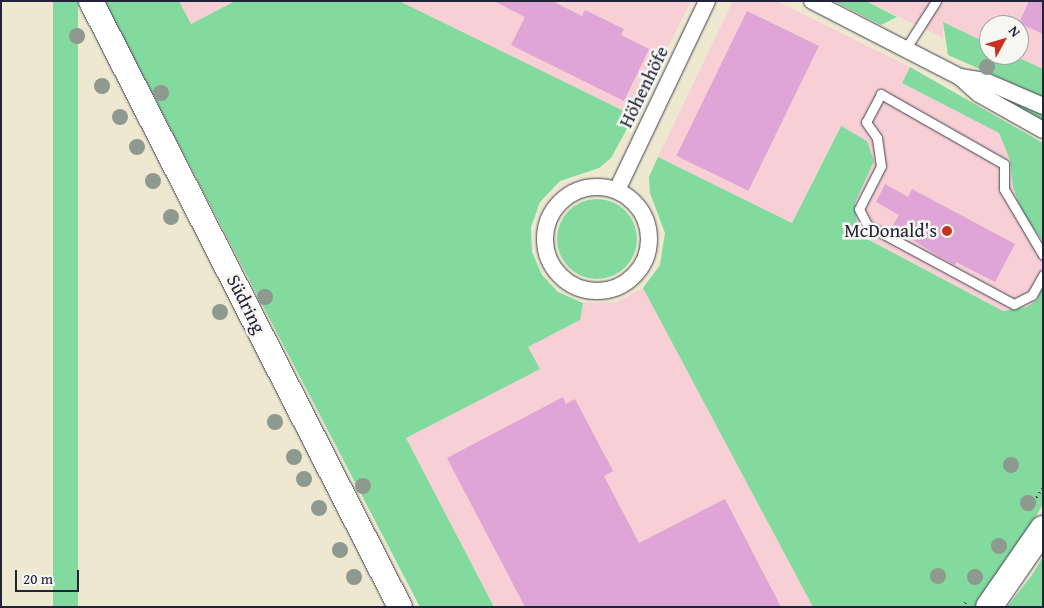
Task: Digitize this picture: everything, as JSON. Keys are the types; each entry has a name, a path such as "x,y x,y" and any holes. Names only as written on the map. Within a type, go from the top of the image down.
{"main road":[{"name":"Südring","path":"91,1 400,607"},
{"path":"989,607 1043,529"}],"street":[{"name":"Höhenhöfe","path":"617,190 707,1"},
{"path":"812,1 960,77 979,94 1043,130"},
{"path":"960,77 985,81 1043,106"},
{"path":"600,186 617,190 632,199 643,213 649,230 649,247 644,264 632,278 609,290 584,290 568,283 555,271 546,248 547,222 561,201 583,188 600,186"}],"lane":[{"path":"906,48 936,1"},
{"path":"1043,255 1004,190 1004,164 881,94 866,122 877,138 881,166 860,209 867,224 1014,304 1032,295 1043,275"}],"shaded area":[{"path":"179,1 235,1 191,24"},
{"path":"399,1 691,1 634,116"},
{"path":"733,1 777,1 910,67 902,83 999,133 1010,160 1013,187 1022,212 1043,241 1043,286 1037,300 1027,307 1003,311 858,233 855,203 874,161 840,126 792,223 658,157"},
{"path":"866,1 1043,1 1043,69 1029,62 1029,15 979,15 979,39 943,22 943,38"},
{"path":"643,288 813,607 494,607 406,438 539,369 528,347 580,320 583,303 617,302"}],"green space":[{"path":"53,1 78,1 78,607 53,607"},
{"path":"104,1 179,1 191,24 235,1 399,1 634,116 611,158 599,168 560,181 540,202 531,227 532,252 542,275 558,292 583,303 580,320 528,347 540,369 406,438 494,607 420,607"},
{"path":"834,1 866,1 897,17 881,25"},
{"path":"943,22 979,39 979,65 1029,65 1029,62 1043,69 1043,97 948,55"},
{"path":"910,67 1043,143 1043,241 1022,212 1013,187 1010,160 999,133 902,83"},
{"path":"1018,104 1043,113 1043,123 1017,107"},
{"path":"841,126 867,141 874,161 855,203 858,234 1003,311 1027,307 1037,300 1043,286 1043,504 1011,560 977,607 813,607 643,288 660,265 665,233 650,193 649,177 658,157 792,223"},
{"path":"597,199 612,202 625,211 634,224 637,239 634,254 625,267 612,276 597,279 582,276 569,267 560,254 557,239 560,224 569,211 582,202"},
{"path":"1043,557 1043,607 1007,607 1032,575"}],"building":[{"path":"494,1 552,1 582,16 585,10 624,29 621,35 649,49 624,101 511,45 525,17"},
{"path":"1029,1 1043,1 1043,34 1029,28 1029,15 1023,15"},
{"path":"747,11 819,46 748,191 676,156"},
{"path":"885,184 908,197 912,189 1015,244 995,282 956,262 955,265 940,257 892,227 899,215 876,202"},
{"path":"563,397 566,404 575,399 613,471 604,476 639,543 725,499 781,607 525,607 447,458"}],"place":[{"name":"McDonald's","path":"947,231"}]}
